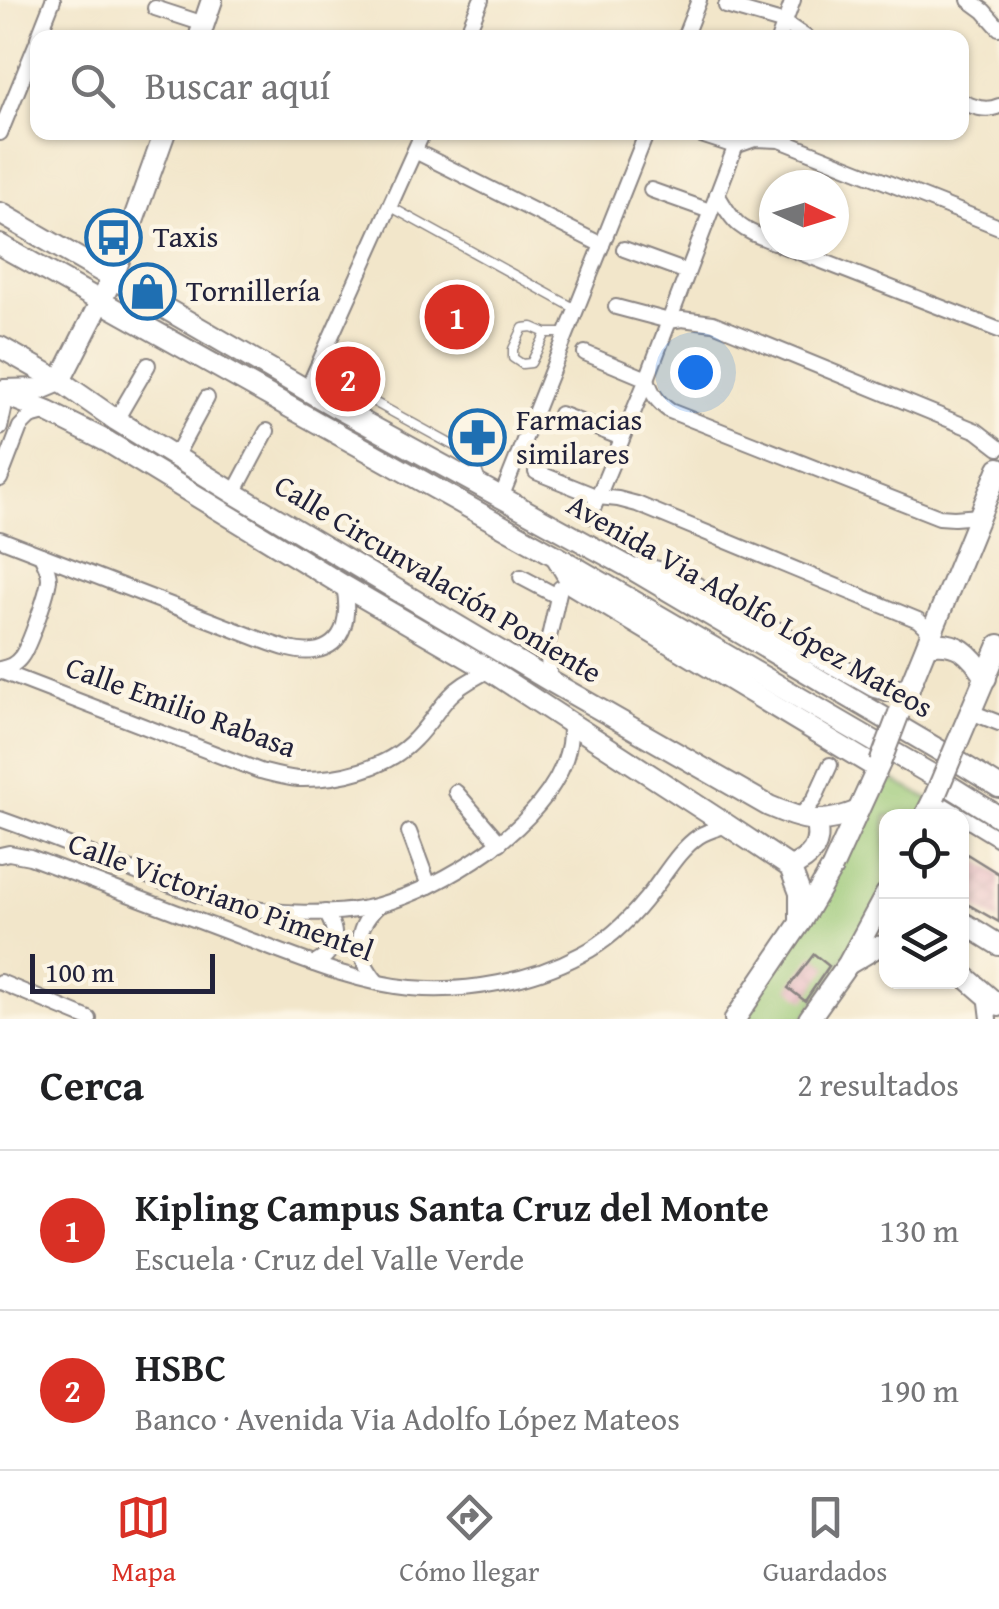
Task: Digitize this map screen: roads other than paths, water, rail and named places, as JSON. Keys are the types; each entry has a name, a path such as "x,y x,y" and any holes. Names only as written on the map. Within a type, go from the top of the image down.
{"main road":[{"path":"202,30 212,0"},
{"path":"1,392 40,389 60,382 113,276 162,140"},
{"name":"Avenida Via Adolfo López Mateos","path":"0,213 336,407 625,565 999,787"},
{"name":"Avenida Via Adolfo López Mateos","path":"0,245 556,556 999,816"},
{"name":"Calle Circunvalación Poniente","path":"0,347 234,494 550,681 739,790 806,820"},
{"name":"Calle Circunvalación Poniente","path":"1,392 108,442 489,670 790,867"},
{"path":"737,1016 832,868 878,766 999,468"},
{"path":"556,556 573,585 878,766"},
{"path":"625,565 675,576 875,688 909,689"},
{"path":"930,639 964,650 986,678"},
{"path":"931,804 999,645"},
{"path":"806,820 828,821 858,811"},
{"path":"800,923 800,892 790,867 803,862 815,849 818,833 806,820"},
{"path":"809,1019 848,964 883,899"},
{"path":"969,926 999,945"},
{"path":"848,964 879,947"},
{"path":"969,980 993,1000"}],"street":[{"path":"42,30 54,0"},
{"path":"468,30 481,0"},
{"path":"687,30 700,0"},
{"path":"726,6 782,30 793,0"},
{"path":"969,0 999,28"},
{"path":"155,8 200,30"},
{"path":"0,133 30,59"},
{"path":"969,105 988,110 999,106"},
{"path":"307,390 419,140"},
{"path":"492,493 567,332 644,140"},
{"path":"590,516 670,321 738,140"},
{"path":"780,140 999,227"},
{"path":"415,150 602,244"},
{"path":"651,190 710,211"},
{"path":"717,194 730,218 759,236"},
{"path":"624,249 688,272"},
{"path":"820,260 999,330"},
{"path":"616,307 670,321 682,318 713,323 977,431 999,448"},
{"path":"585,352 647,379 652,394 670,411 940,516 980,516"},
{"path":"116,420 148,365"},
{"path":"0,428 4,408 1,392"},
{"path":"176,457 207,398"},
{"path":"0,478 20,427 30,417 48,412"},
{"path":"560,414 622,438"},
{"path":"234,494 267,431"},
{"path":"536,472 598,497 638,504 918,620 930,639"},
{"path":"0,539 288,649 314,651 334,643 344,628 348,608 344,586"},
{"path":"0,670 18,662 24,652 48,584 41,556"},
{"path":"520,577 558,592 548,646 550,681"},
{"name":"Calle Emilio Rabasa","path":"0,670 260,771 296,779 352,773 403,751 451,694 489,670"},
{"path":"971,712 999,723"},
{"path":"0,818 224,904 325,912 378,906 430,886 500,843 532,812 554,781 569,745 570,722"},
{"path":"806,820 830,765"},
{"path":"456,792 500,843"},
{"path":"931,804 999,839"},
{"name":"Calle Victoriano Pimentel","path":"0,855 30,856 314,964 410,988 450,989 499,983 582,954 612,934 644,901 684,849 702,834 727,825"},
{"path":"409,832 430,886"},
{"path":"378,906 361,930 359,952 364,966 378,982"},
{"path":"314,964 329,954 334,945 335,932 325,912"},
{"path":"0,982 89,1019"},
{"path":"989,1019 993,1000"}],"lane":[{"path":"390,207 576,310"},
{"path":"546,333 532,363 522,364 514,358 513,349 523,328 567,332"}],"place":[{"name":"Taxis","path":"114,237"},
{"name":"Tornillería","path":"147,291"},
{"name":"Kipling Campus Santa Cruz del Monte","path":"457,317"},
{"name":"HSBC","path":"348,379"},
{"name":"Farmacias similares","path":"477,437"}]}
